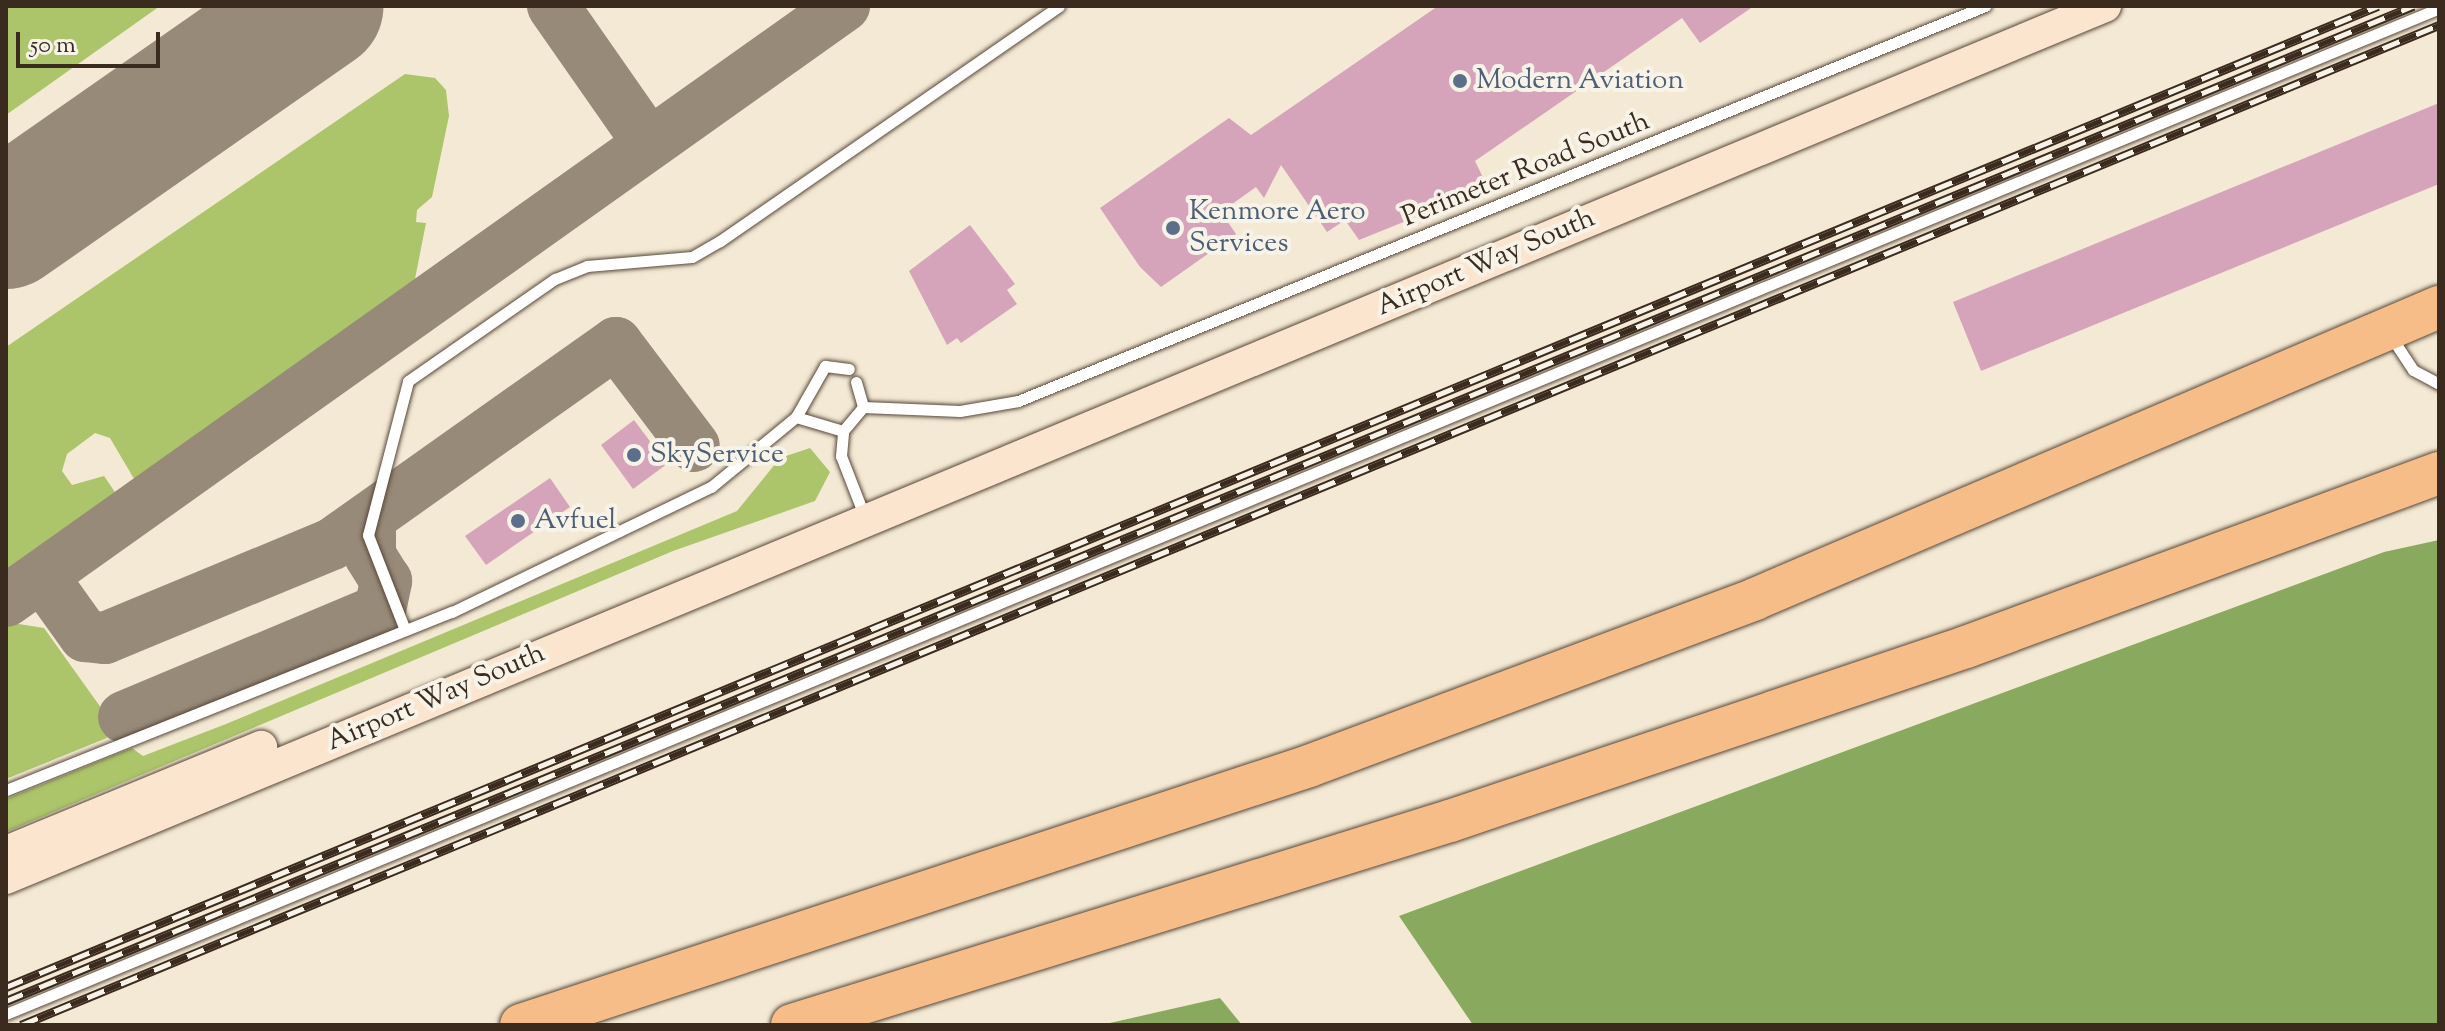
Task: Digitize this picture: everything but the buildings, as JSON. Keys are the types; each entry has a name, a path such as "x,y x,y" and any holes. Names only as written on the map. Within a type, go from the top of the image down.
{"highway":[{"path":"521,1025 1309,766 1755,599 2439,307"},
{"path":"792,1025 1480,812 1966,647 2439,473"}],"main road":[{"name":"Airport Way South","path":"6,878 864,515 2105,6"},
{"name":"Airport Way South","path":"6,852 754,544 864,515"}],"lane":[{"path":"405,630 368,535 408,381 555,279 587,266 692,257 720,241 1059,6"},
{"name":"Perimeter Road South","path":"863,407 960,411 1018,401 1985,6"},
{"path":"6,1014 2439,8"},
{"path":"2387,329 2413,370 2439,384"},
{"path":"6,790 440,616 711,487 796,417 825,366 849,369"},
{"path":"856,382 863,407 843,431 841,456 864,515"},
{"path":"796,417 843,431"}],"green space":[{"path":"6,6 160,6 6,115"},
{"path":"405,74 435,78 446,90 449,116 432,197 417,210 416,222 426,223 415,279 393,312 140,489 110,438 95,433 67,454 62,471 72,485 104,476 121,501 6,580 6,347"},
{"path":"810,448 830,472 815,501 673,551 6,832 6,799 132,748 143,756 226,724 737,511 780,458"},
{"path":"2439,540 2439,1025 1473,1025 1399,916 2384,552"},
{"path":"6,622 44,628 119,733 6,779"},
{"path":"1220,998 1242,1025 1101,1025"}],"taxiway":[{"path":"553,6 648,142"},
{"path":"6,601 844,6"},
{"path":"42,576 85,636 105,638 332,544 616,343 694,446"},
{"path":"124,717 380,610 386,581 370,555 370,530"}],"runway":[{"path":"6,224 319,6"}],"railway":[{"path":"6,987 2378,6"},
{"path":"6,1001 2413,6"},
{"path":"21,1025 2439,25"}],"place":[{"name":"Modern Aviation","path":"1460,81"},
{"name":"Kenmore Aero Services","path":"1173,228"},
{"name":"SkyService","path":"634,455"},
{"name":"Avfuel","path":"518,521"}]}
